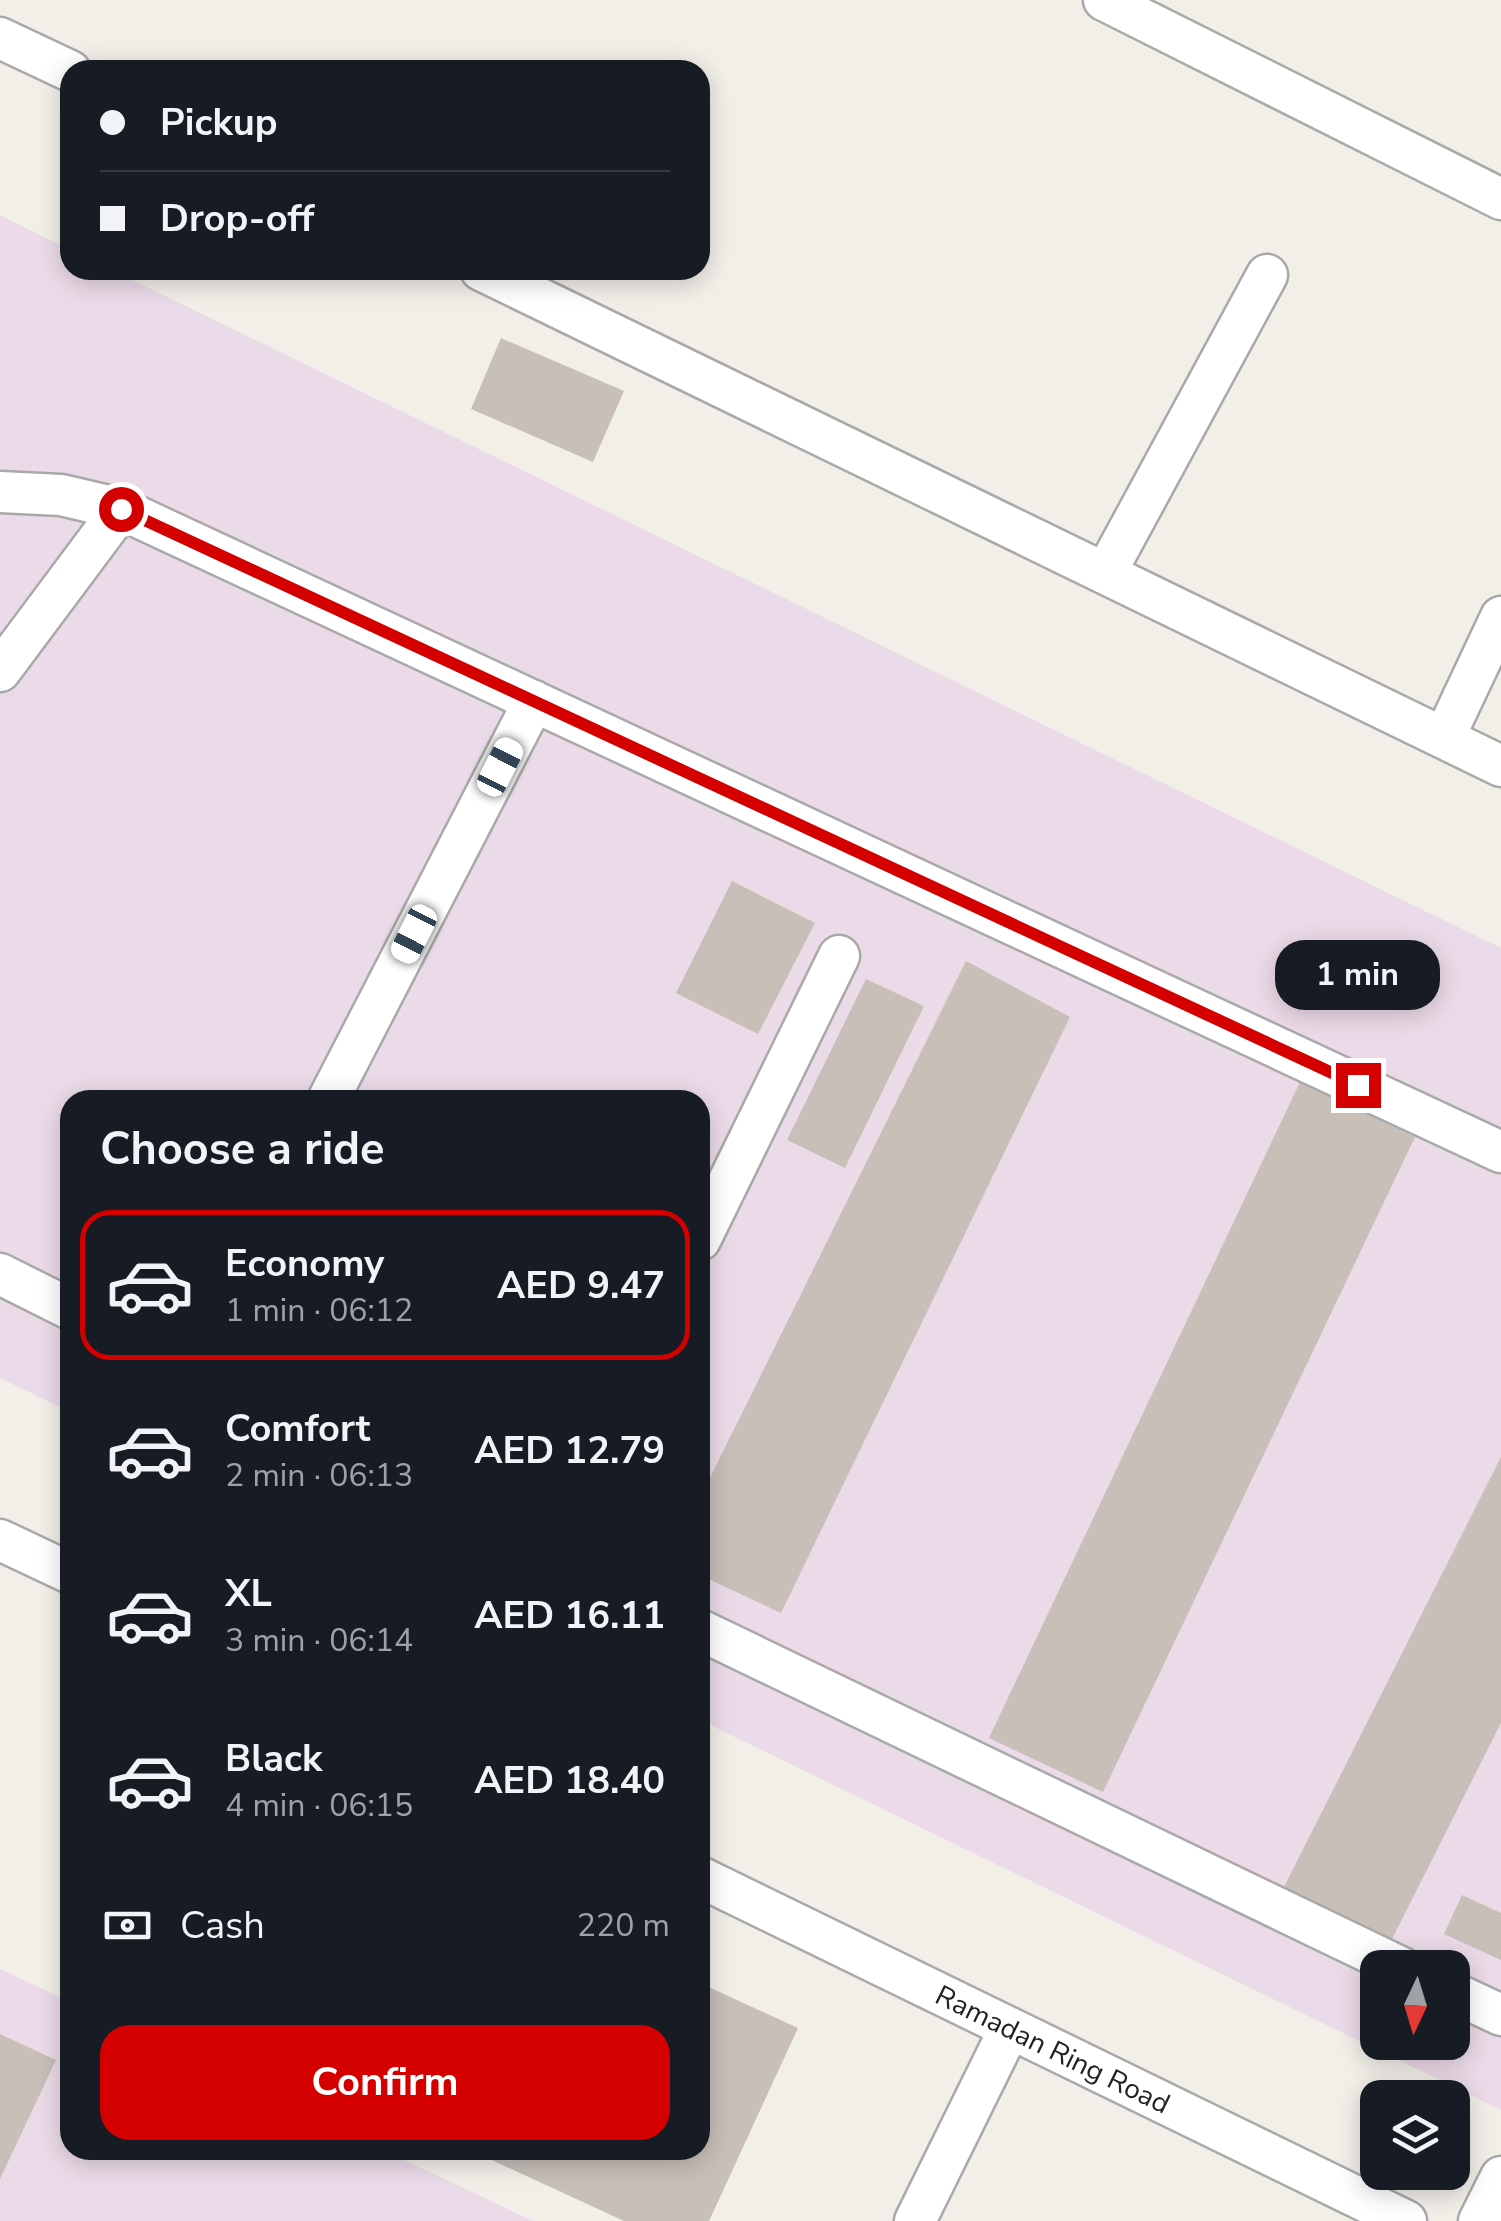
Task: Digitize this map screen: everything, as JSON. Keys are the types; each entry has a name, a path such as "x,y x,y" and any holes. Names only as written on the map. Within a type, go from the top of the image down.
{"street":[{"path":"1104,0 1501,200"},
{"path":"0,38 60,66"},
{"path":"1106,572 1267,275"},
{"path":"502,280 1501,766"},
{"path":"0,492 61,495 121,509 1501,1152"},
{"path":"0,671 121,509"},
{"path":"1444,738 1501,617"},
{"path":"333,1090 534,700"},
{"path":"710,1220 839,956"},
{"path":"0,1274 60,1304"},
{"path":"0,1540 60,1569"},
{"path":"710,1635 1365,1950"},
{"name":"Ramadan Ring Road","path":"710,1882 1406,2221"},
{"path":"1470,2000 1501,2015"},
{"path":"916,2221 1010,2028"},
{"path":"1479,2221 1501,2176"}],"shaded area":[{"path":"0,215 60,245 60,280 132,280 1501,948 1501,2110 1470,2095 1470,2080 1439,2080 1398,2060 1470,2060 1470,1950 1360,1950 1360,2041 710,1725 710,1090 60,1090 60,1407 0,1378"},
{"path":"0,1969 60,1997 60,2160 404,2160 533,2221 0,2221"}],"building":[{"path":"501,338 624,391 593,462 471,409"},
{"path":"732,881 815,923 758,1034 676,993"},
{"path":"966,961 1070,1017 781,1613 710,1580 710,1478"},
{"path":"866,979 924,1006 845,1168 787,1140"},
{"path":"1300,1082 1415,1137 1103,1792 989,1738"},
{"path":"1501,1457 1501,1723 1388,1947 1281,1893"},
{"path":"1462,1895 1501,1913 1501,1960 1444,1934"},
{"path":"710,1988 798,2028 709,2221 624,2221 492,2160 710,2160"},
{"path":"0,2034 56,2060 0,2179"}],"route":[{"path":"121,509 1358,1085"}]}
